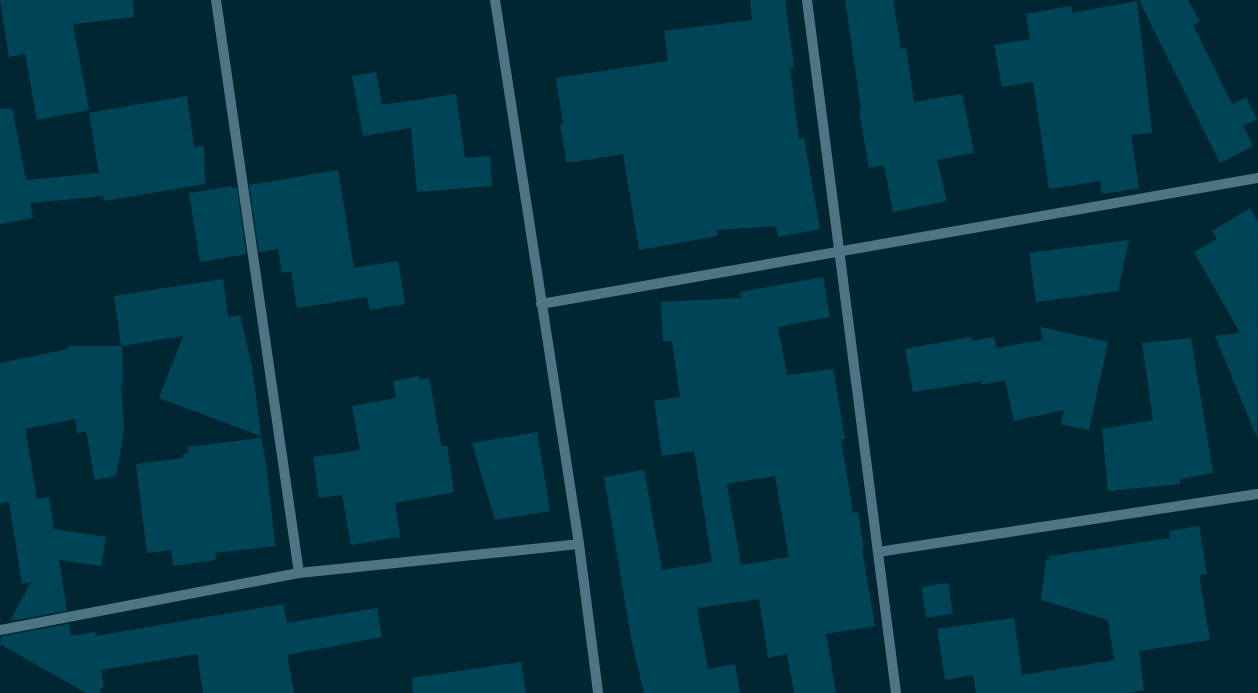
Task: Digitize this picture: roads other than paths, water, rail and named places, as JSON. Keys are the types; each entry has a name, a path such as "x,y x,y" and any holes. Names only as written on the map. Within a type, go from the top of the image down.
{"street":[{"path":"216,0 299,573"},
{"path":"495,0 579,544 598,693"},
{"path":"806,0 896,693"},
{"path":"541,304 1258,178"},
{"path":"878,552 1258,494"},
{"path":"0,630 299,573 579,544"}]}
